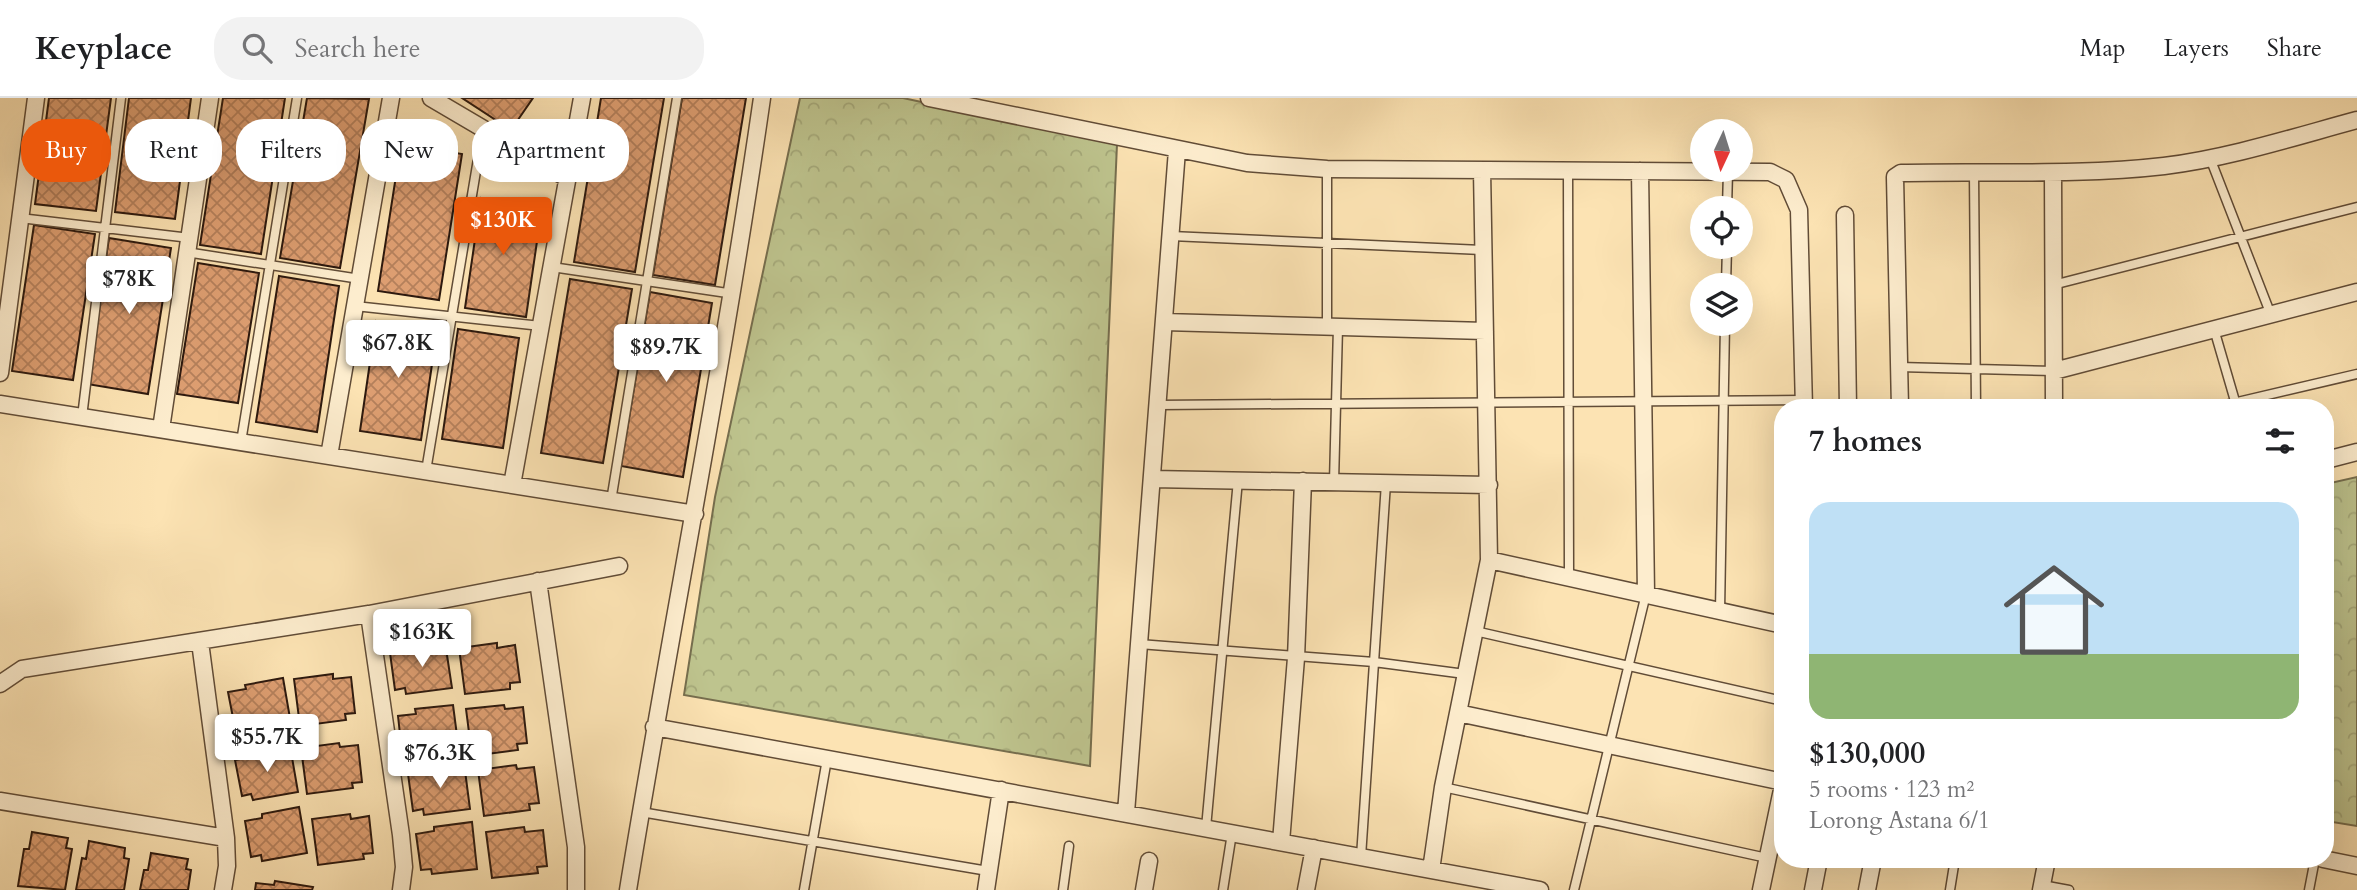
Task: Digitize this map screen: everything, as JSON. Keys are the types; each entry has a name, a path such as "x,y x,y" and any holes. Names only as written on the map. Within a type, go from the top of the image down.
{"street":[{"path":"0,373 36,98"},
{"path":"161,429 210,98"},
{"path":"329,456 391,98"},
{"path":"431,98 472,122"},
{"path":"578,119 582,98"},
{"path":"628,890 654,727 734,294 762,98"},
{"path":"929,98 1247,163 1327,169 1690,172"},
{"path":"1900,399 1895,177 1901,173 2053,173 2164,166 2210,158 2357,120"},
{"path":"1126,813 1177,150"},
{"path":"1430,870 1443,787 1489,560 1482,170"},
{"path":"1640,171 1646,594"},
{"path":"1754,172 1770,172 1786,180 1799,210 1804,399"},
{"path":"2053,173 2054,399"},
{"path":"512,485 567,182"},
{"path":"1845,215 1848,399"},
{"path":"2054,371 2357,292"},
{"path":"1164,322 1485,331"},
{"path":"0,404 695,514"},
{"path":"2334,458 2357,452"},
{"path":"1152,479 1489,485"},
{"path":"1281,842 1296,658 1303,481"},
{"path":"1489,560 1774,623"},
{"path":"0,684 22,669 369,614 619,566"},
{"path":"538,581 576,847 576,890"},
{"path":"369,614 401,835 404,867 401,890"},
{"path":"201,642 226,838 227,866 223,890"},
{"path":"1458,713 1774,781"},
{"path":"654,727 1533,889"},
{"path":"986,890 1001,790"},
{"path":"0,801 226,838"},
{"path":"1761,890 1774,828"},
{"path":"1306,890 1314,848"},
{"path":"1144,890 1149,861"},
{"path":"2334,861 2357,866"},
{"path":"1813,890 1817,868"},
{"path":"1867,890 1871,868"},
{"path":"2042,887 2045,868"}],"lane":[{"path":"82,417 121,98"},
{"path":"241,442 297,98"},
{"path":"611,501 677,98"},
{"path":"2210,158 2271,315"},
{"path":"1327,169 1327,243 1336,403 1334,482"},
{"path":"1568,169 1569,577"},
{"path":"1974,172 1976,399"},
{"path":"426,471 474,182"},
{"path":"2053,285 2357,207"},
{"path":"20,218 105,228 270,264 360,279"},
{"path":"1171,236 1482,250"},
{"path":"552,267 734,294"},
{"path":"355,306 541,326"},
{"path":"2214,329 2234,399"},
{"path":"1720,611 1726,336"},
{"path":"1899,367 2054,371"},
{"path":"2259,399 2357,374"},
{"path":"1158,405 1774,403"},
{"path":"1206,828 1238,480"},
{"path":"1361,857 1386,483"},
{"path":"1574,890 1646,594"},
{"path":"1475,631 1774,699"},
{"path":"1139,644 1374,662 1465,674"},
{"path":"804,890 827,758"},
{"path":"1443,787 1768,858"},
{"path":"641,812 988,872"},
{"path":"1223,890 1233,833"},
{"path":"1063,890 1069,846"},
{"path":"1950,890 1954,868"},
{"path":"2309,890 2313,868"},
{"path":"2042,887 2069,890"}],"green space":[{"path":"800,98 903,98 1117,144 1090,766 684,695 715,497"},
{"path":"2357,477 2357,826 2334,822 2334,482"}],"building":[{"path":"49,98 111,98 108,119 46,119"},
{"path":"129,98 191,98 188,119 126,119"},
{"path":"223,98 285,98 282,119 236,119 236,182 272,182 261,254 200,245 210,182 222,182 222,119 220,119"},
{"path":"307,98 369,99 366,119 360,119 360,151 340,268 280,258 293,182 346,182 346,119 303,119"},
{"path":"462,98 533,98 519,119 494,119"},
{"path":"601,98 664,98 635,272 574,262 587,182 629,182 629,119 598,119"},
{"path":"682,98 746,98 715,285 653,275"},
{"path":"125,131 125,182 180,182 175,219 115,212"},
{"path":"458,153 462,154 458,179"},
{"path":"38,182 100,182 96,211 35,204"},
{"path":"395,182 458,182 439,300 378,291"},
{"path":"481,198 542,207 526,317 465,308"},
{"path":"34,225 95,234 73,380 12,371"},
{"path":"109,238 171,248 148,394 87,384"},
{"path":"198,263 259,273 238,403 177,394"},
{"path":"279,276 339,286 317,432 256,422"},
{"path":"570,279 632,289 603,463 541,453"},
{"path":"650,292 712,303 683,477 621,466"},
{"path":"376,321 437,330 421,440 360,431"},
{"path":"458,329 519,338 503,448 442,439"},
{"path":"445,642 452,688 406,694 405,688 395,690 390,653 408,651 408,646"},
{"path":"497,643 497,648 515,645 520,682 510,683 510,689 465,694 459,648"},
{"path":"333,674 333,679 351,677 355,713 345,714 346,720 300,726 294,679"},
{"path":"283,678 291,724 246,732 245,726 235,728 228,692 246,689 245,685"},
{"path":"453,705 459,751 413,757 413,751 402,752 398,716 416,714 415,709"},
{"path":"504,705 505,709 523,707 527,743 517,744 518,750 472,756 466,709"},
{"path":"339,743 340,747 358,745 362,782 352,783 353,788 307,794 301,748"},
{"path":"290,746 298,792 253,800 251,794 242,796 235,760 253,757 252,752"},
{"path":"464,763 470,809 424,815 423,809 413,811 408,774 426,772 426,768"},
{"path":"516,765 517,769 534,767 539,803 529,804 530,810 484,816 478,770"},
{"path":"299,807 307,853 262,861 261,855 251,857 245,821 262,818 262,814"},
{"path":"350,814 351,819 369,816 373,853 363,854 364,859 318,865 312,819"},
{"path":"472,822 477,869 432,874 431,869 421,870 416,834 434,831 434,827"},
{"path":"524,827 525,832 543,830 547,866 537,867 538,873 492,878 486,832"},
{"path":"32,832 68,838 66,848 72,849 65,890 18,886 24,849 29,849"},
{"path":"89,841 125,848 124,858 129,859 124,890 76,890 82,858 86,859"},
{"path":"151,853 188,859 186,869 191,870 188,890 140,890"},
{"path":"275,881 313,887 312,890 255,890 256,883 274,885"}]}
